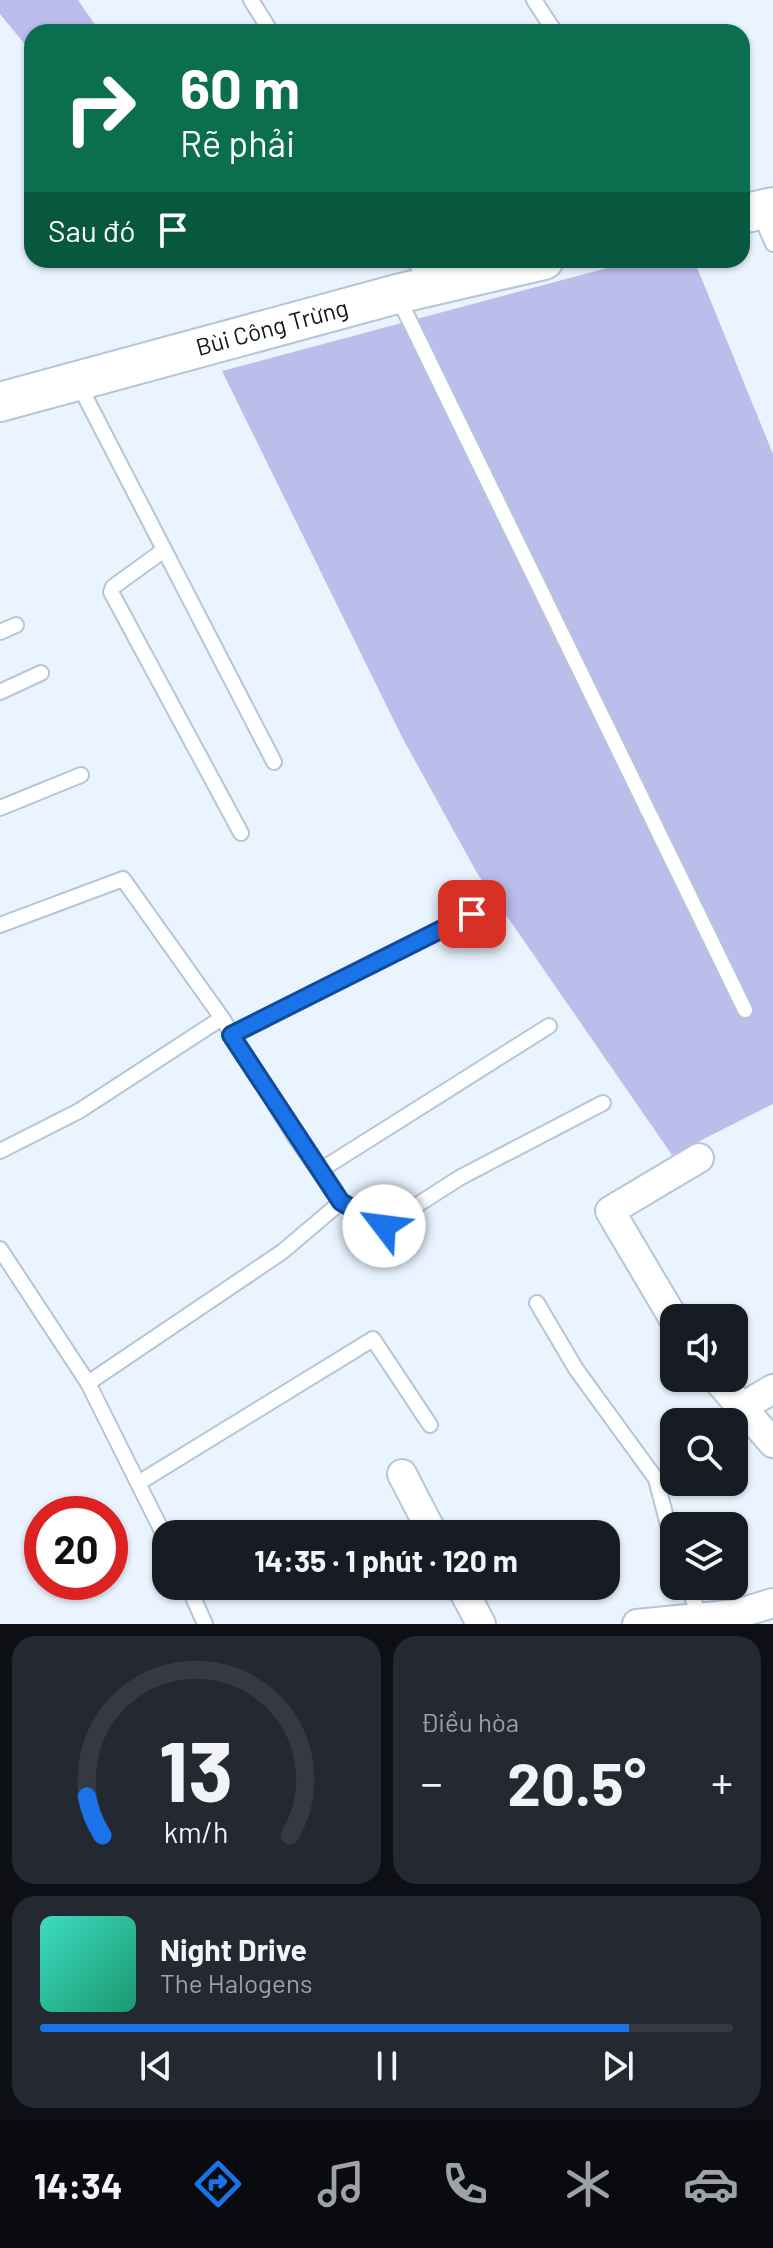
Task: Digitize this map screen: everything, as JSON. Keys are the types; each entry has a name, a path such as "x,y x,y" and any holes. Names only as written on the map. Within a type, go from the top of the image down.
{"street":[{"name":"Bùi Công Trừng","path":"0,402 78,382 414,280 492,268"},
{"path":"665,1304 610,1211 699,1158"},
{"path":"741,1408 773,1389"},
{"path":"748,1418 773,1443"},
{"path":"402,1474 426,1520"},
{"path":"468,1600 481,1624"},
{"path":"637,1624 737,1614 773,1603"}],"lane":[{"path":"251,0 266,24"},
{"path":"534,0 550,24"},
{"path":"414,280 745,1010"},
{"path":"78,382 274,762"},
{"path":"164,550 143,562 111,592 241,833"},
{"path":"0,632 16,625"},
{"path":"0,692 41,673"},
{"path":"0,808 81,775"},
{"path":"0,925 123,879 222,1018 341,1202 384,1226 461,1177 603,1103"},
{"path":"231,1035 472,914"},
{"path":"0,1151 79,1111 222,1018"},
{"path":"319,1171 549,1026"},
{"path":"88,1383 282,1252 341,1202"},
{"path":"0,1249 88,1383 157,1520"},
{"path":"537,1303 576,1369 656,1479 665,1512"},
{"path":"140,1482 373,1339 430,1425"},
{"path":"194,1600 205,1624"},
{"path":"693,1600 700,1617"}],"shaded area":[{"path":"0,0 78,0 94,24 24,24 24,43 0,14"},
{"path":"607,268 697,268 773,454 773,1104 672,1155 477,873 402,737 222,371"}],"route":[{"path":"384,1226 341,1202 231,1035 472,914"}]}
